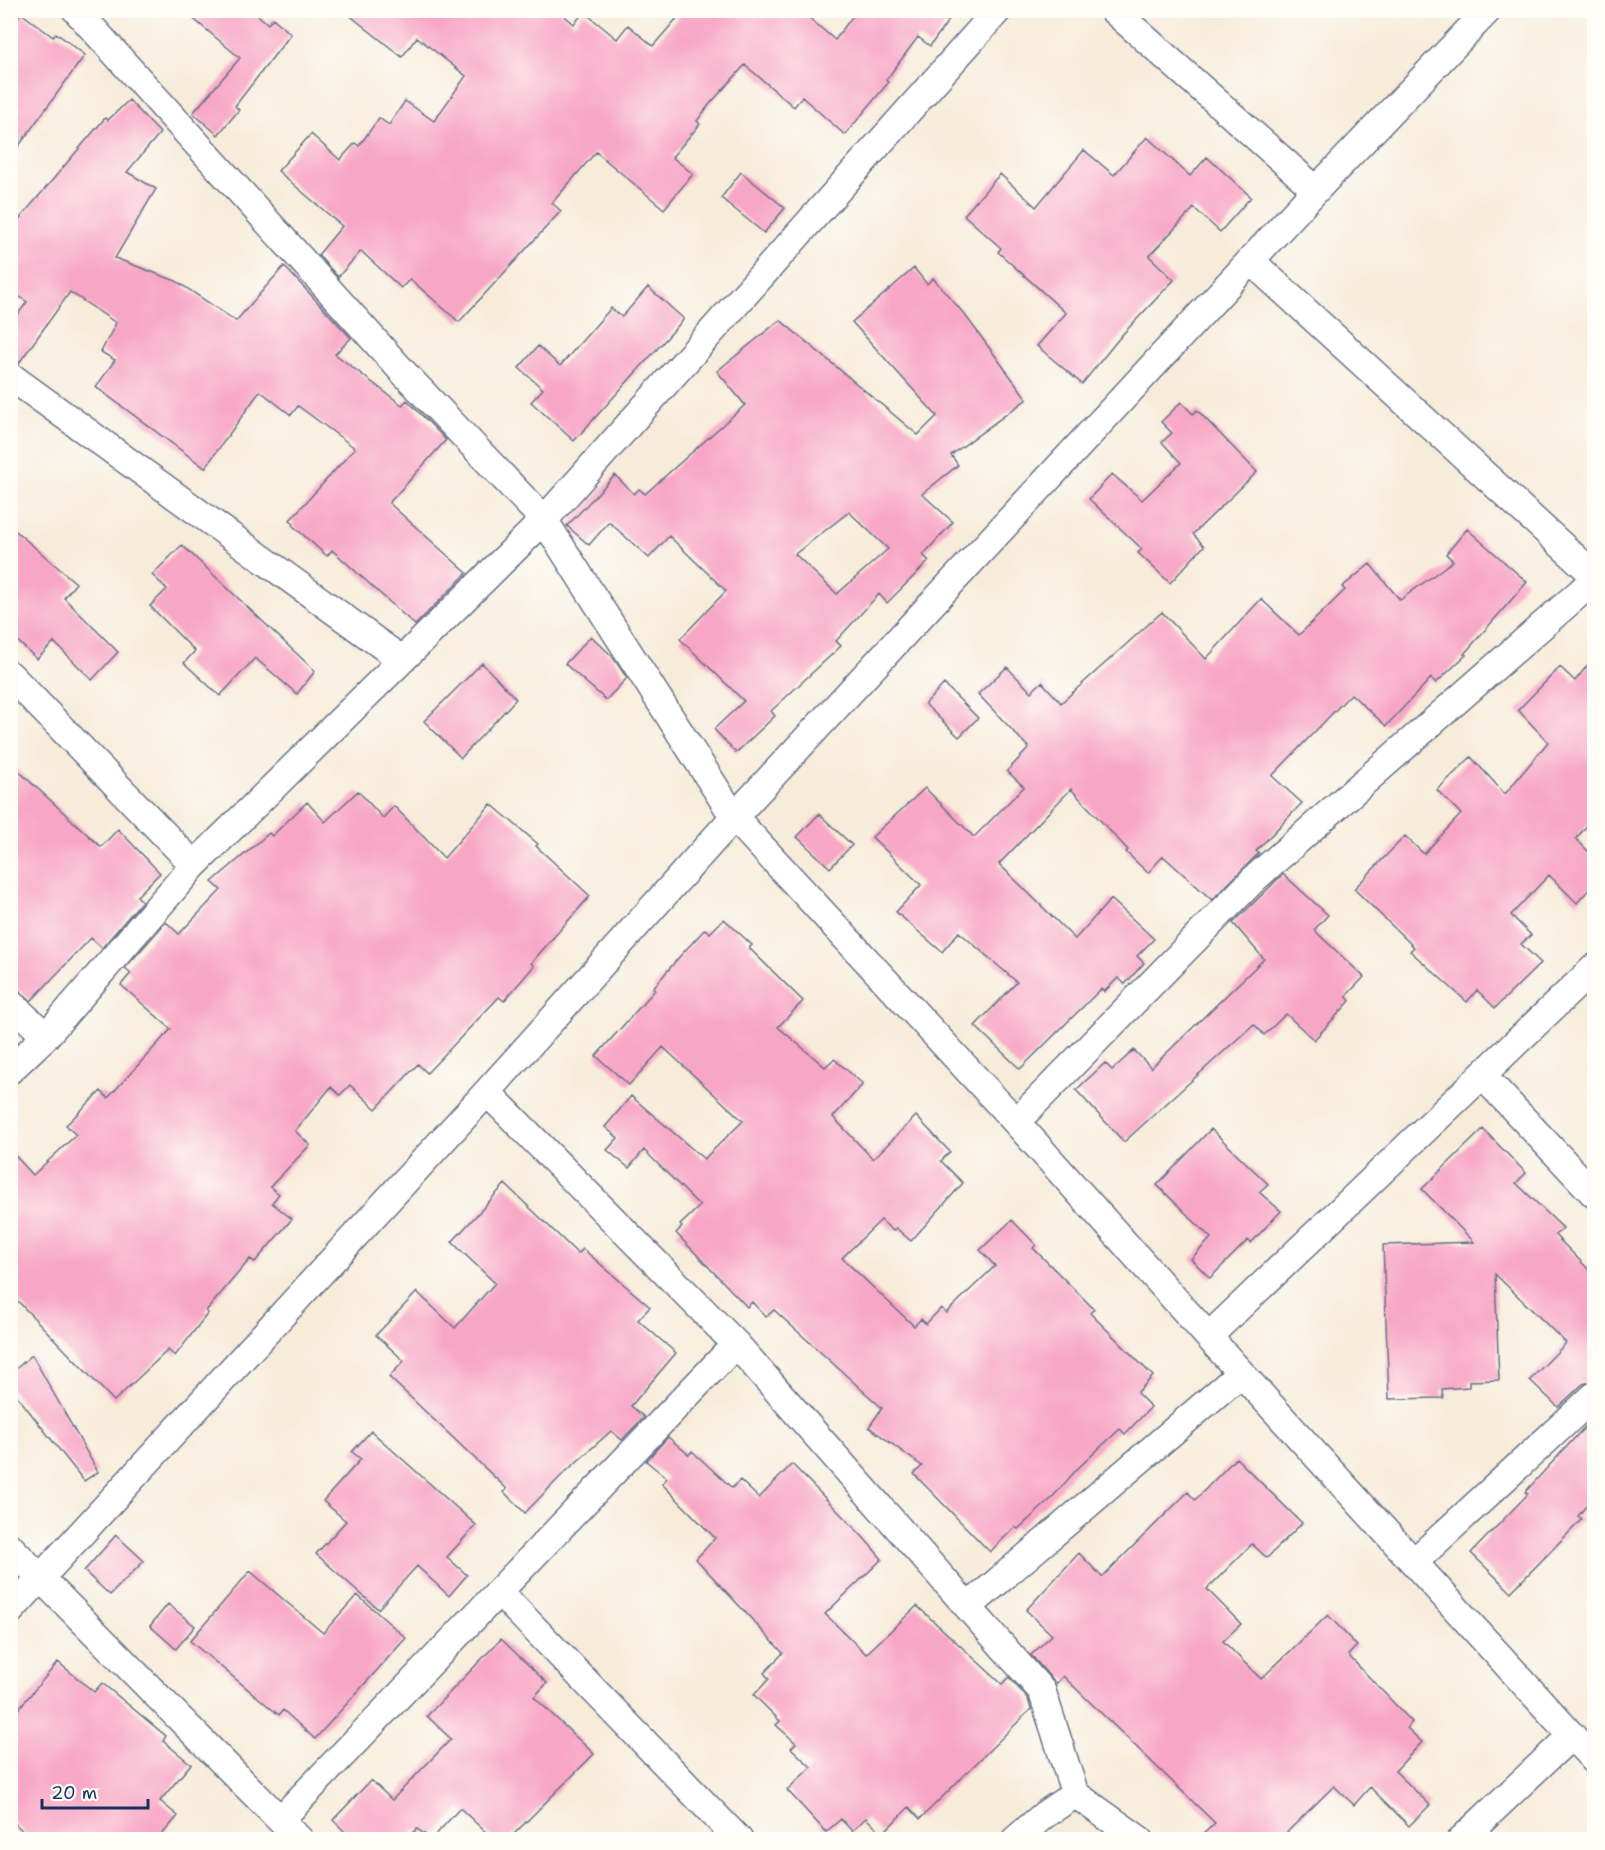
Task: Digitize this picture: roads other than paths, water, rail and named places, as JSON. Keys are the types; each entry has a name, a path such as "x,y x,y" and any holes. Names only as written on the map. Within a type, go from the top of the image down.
{"street":[{"path":"76,10 411,380 544,520 734,817 1016,1122 1594,1760"},
{"path":"10,1070 46,1036 194,865 544,520 998,10"},
{"path":"1113,10 1316,190"},
{"path":"10,1611 487,1092 734,817 1316,190 1488,10"},
{"path":"1251,261 1594,575"},
{"path":"10,376 402,660"},
{"path":"1016,1122 1254,879 1594,580"},
{"path":"10,675 194,865"},
{"path":"1209,1336 1594,968"},
{"path":"10,1003 46,1036"},
{"path":"1483,1076 1594,1194"},
{"path":"487,1092 736,1344 1042,1691 1075,1794 1140,1839"},
{"path":"280,1820 500,1593 736,1344"},
{"path":"968,1607 1241,1373"},
{"path":"1414,1562 1594,1395"},
{"path":"10,1547 300,1839"},
{"path":"500,1593 739,1839"},
{"path":"1461,1839 1572,1735"},
{"path":"1015,1839 1044,1815 1075,1794"}]}
